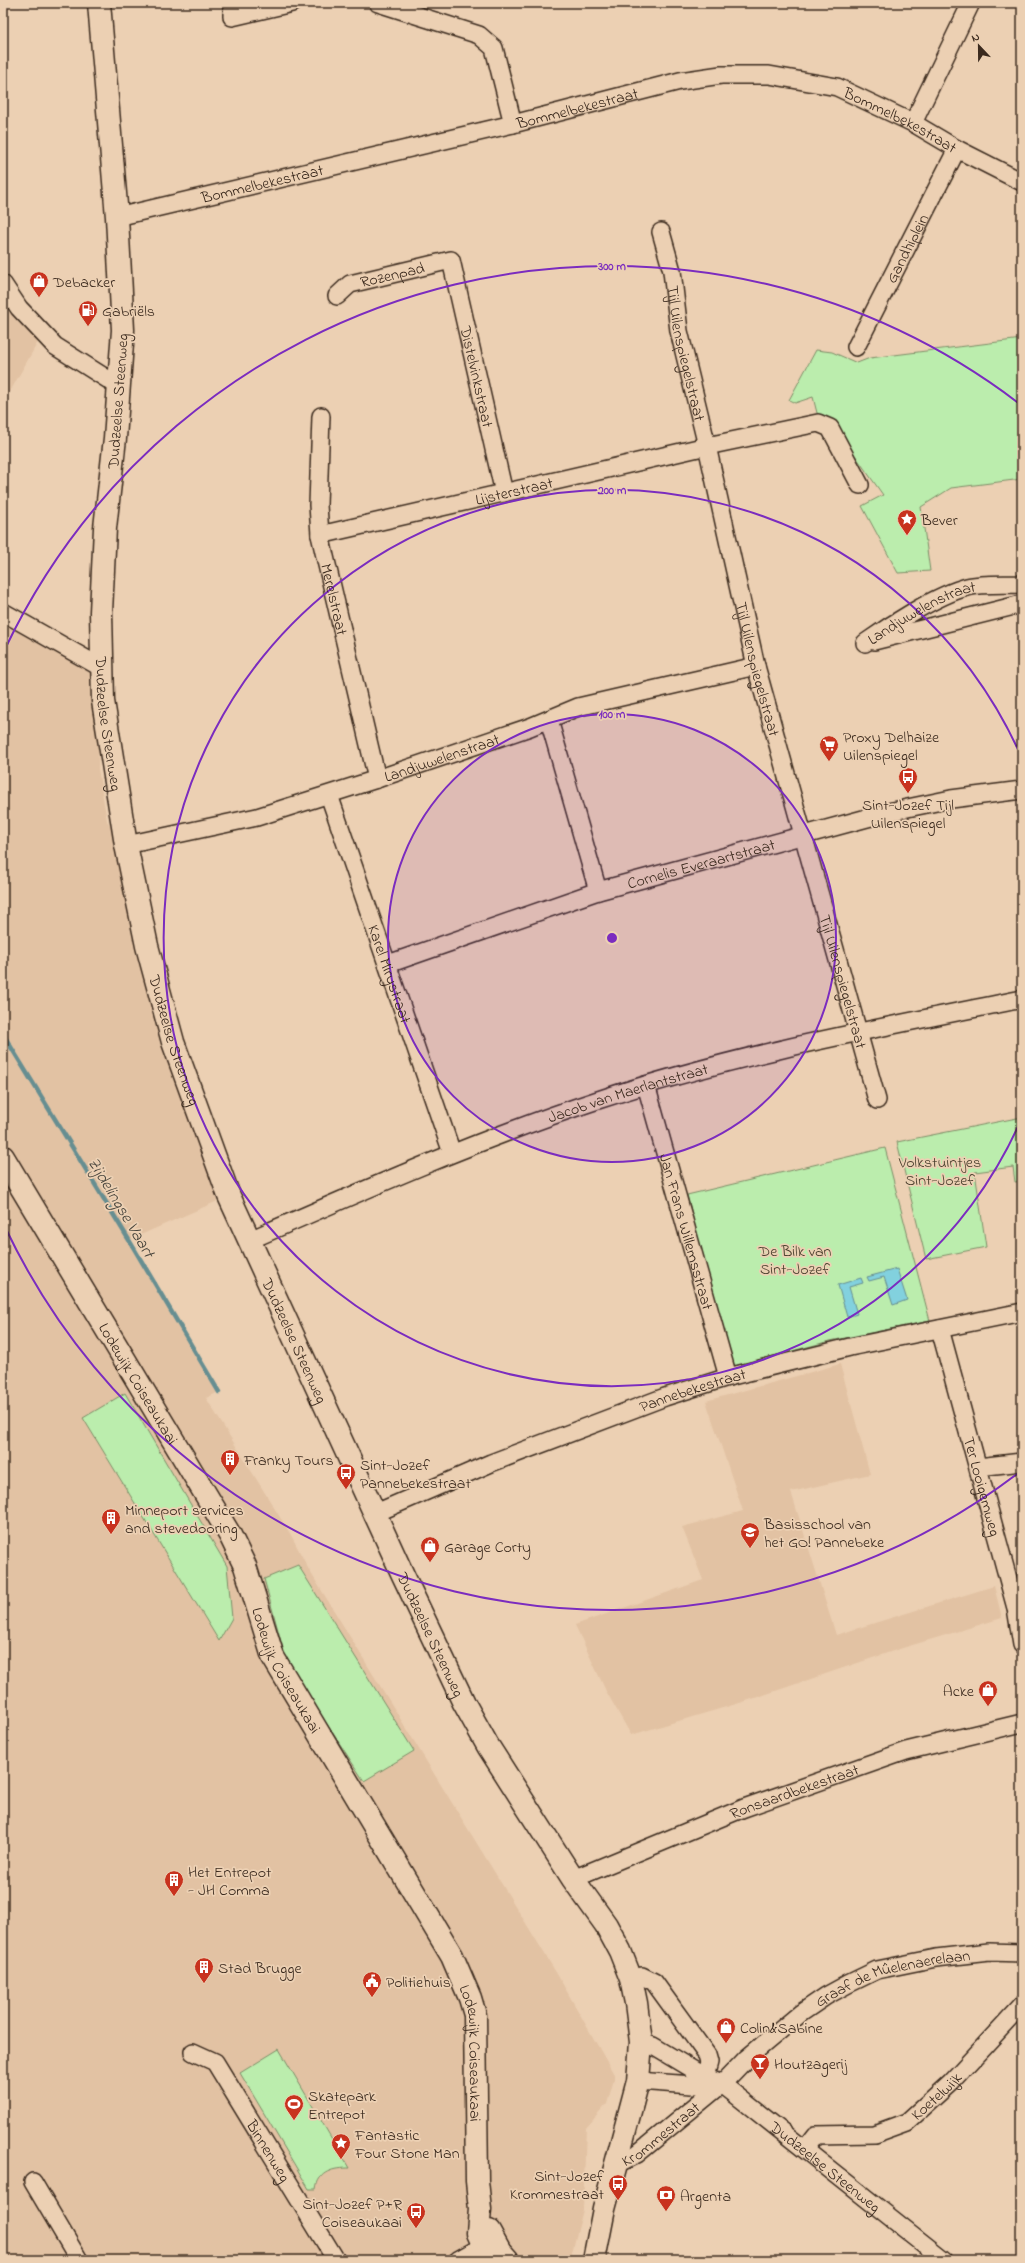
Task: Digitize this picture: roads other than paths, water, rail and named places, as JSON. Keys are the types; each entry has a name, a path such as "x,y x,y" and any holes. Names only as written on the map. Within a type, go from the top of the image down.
{"main road":[{"name":"Dudzeelse Steenweg","path":"99,3 118,217 123,330 120,387 105,528 101,612 103,701 126,845 147,946 173,1042 229,1196 464,1703 488,1746 573,1879 606,1925 620,1951 631,1979 641,2042 638,2081 616,2164"},
{"name":"Lodewijk Coiseaukaai","path":"3,1157 230,1535 245,1566 273,1657 452,1956 462,1976 475,2015 477,2181 480,2209 478,2233 489,2249 508,2260"},
{"name":"Krommestraat","path":"594,2260 604,2209 616,2164"}],"street":[{"path":"232,3 232,17 292,3"},
{"path":"378,3 479,35 494,48 513,124"},
{"path":"913,123 971,3"},
{"name":"Bommelbekestraat","path":"118,217 513,124 680,81 721,75 769,75 837,87 913,123 957,149 1022,182"},
{"name":"Gandhiplein","path":"856,347 957,149"},
{"name":"Tijl Uilenspiegelstraat","path":"661,232 672,271 678,331 707,446 756,666 877,1100"},
{"name":"Rozenpad","path":"337,296 350,284 451,260"},
{"name":"Distelvinkstraat","path":"451,260 504,493"},
{"path":"3,284 19,308 55,346 120,387"},
{"name":"Merelstraat","path":"321,416 318,505 320,535 377,780"},
{"path":"707,446 818,422 830,428 860,485"},
{"name":"Lijsterstraat","path":"320,535 707,446"},
{"name":"Landjuwelenstraat","path":"1022,584 967,587 949,594 890,625 864,643 1022,604"},
{"path":"3,612 102,668"},
{"name":"Landjuwelenstraat","path":"126,845 257,817 377,780 549,720 578,707 756,666"},
{"path":"549,720 598,891"},
{"name":"Cornelis Everaartstraat","path":"388,964 598,891 893,811 951,799 1022,790"},
{"name":"Karel Mirystraat","path":"329,795 452,1153"},
{"name":"Jacob van Maerlantstraat","path":"250,1240 452,1153 596,1100 774,1050 1022,999"},
{"name":"Jan Frans Willemsstraat","path":"646,1085 728,1377"},
{"name":"Pannebekestraat","path":"376,1513 491,1463 665,1397 728,1377 850,1347 1022,1312"},
{"name":"Ter Looigemweg","path":"940,1329 1019,1607 1022,1645"},
{"path":"978,1467 1022,1462"},
{"name":"Ronsaardbekestraat","path":"573,1879 744,1808 892,1757 1022,1723"},
{"name":"Graaf de Mûelenaerelaan","path":"722,2084 747,2058 801,2013 826,1996 877,1970 966,1953 1022,1952"},
{"path":"631,1979 642,1976 654,1982 707,2055 709,2062 705,2077"},
{"name":"Koetelwijk","path":"805,2149 816,2135 874,2134 907,2122 950,2082 1022,2005"},
{"name":"Dudzeelse Steenweg","path":"641,2042 653,2046 705,2077 722,2084 944,2260"},
{"name":"Binnenweg","path":"193,2052 215,2062 336,2260"},
{"path":"638,2081 692,2085 722,2084"},
{"name":"Krommestraat","path":"616,2164 637,2154 722,2084"},
{"path":"33,2182 79,2260"},
{"path":"458,2260 489,2249"}],"water":[{"path":"897,1269 907,1300 893,1305 884,1277 869,1281 867,1277"},
{"path":"861,1278 863,1283 849,1287 857,1314 847,1317 838,1285"}],"waterway":[{"name":"Zijdelingse Vaart","path":"3,1034 129,1240 219,1392"}],"place":[{"name":"Debacker","path":"39,298"},
{"name":"Gabriëls","path":"88,327"},
{"name":"Bever","path":"907,536"},
{"name":"Proxy Delhaize Uilenspiegel","path":"829,762"},
{"name":"Sint-Jozef Tijl Uilenspiegel","path":"908,794"},
{"name":"Franky Tours","path":"230,1476"},
{"name":"Sint-Jozef Pannebekestraat","path":"346,1490"},
{"name":"Minneport services and stevedooring","path":"111,1535"},
{"name":"Basisschool van het GO! Pannebeke","path":"750,1549"},
{"name":"Garage Corty","path":"430,1563"},
{"name":"Acke","path":"988,1707"},
{"name":"Het Entrepot - JH Comma","path":"174,1897"},
{"name":"Stad Brugge","path":"204,1984"},
{"name":"Politiehuis","path":"372,1998"},
{"name":"Colin&Sabine","path":"726,2044"},
{"name":"Houtzagerij","path":"760,2080"},
{"name":"Skatepark Entrepot","path":"294,2121"},
{"name":"Fantastic Four Stone Man","path":"341,2160"},
{"name":"Sint-Jozef Krommestraat","path":"618,2201"},
{"name":"Argenta","path":"666,2212"},
{"name":"Sint-Jozef P+R Coiseaukaai","path":"416,2229"}],"park label":[{"name":"Volkstuintjes Sint-Jozef","path":"940,1170"},
{"name":"De Bilk van Sint-Jozef","path":"795,1259"}]}
